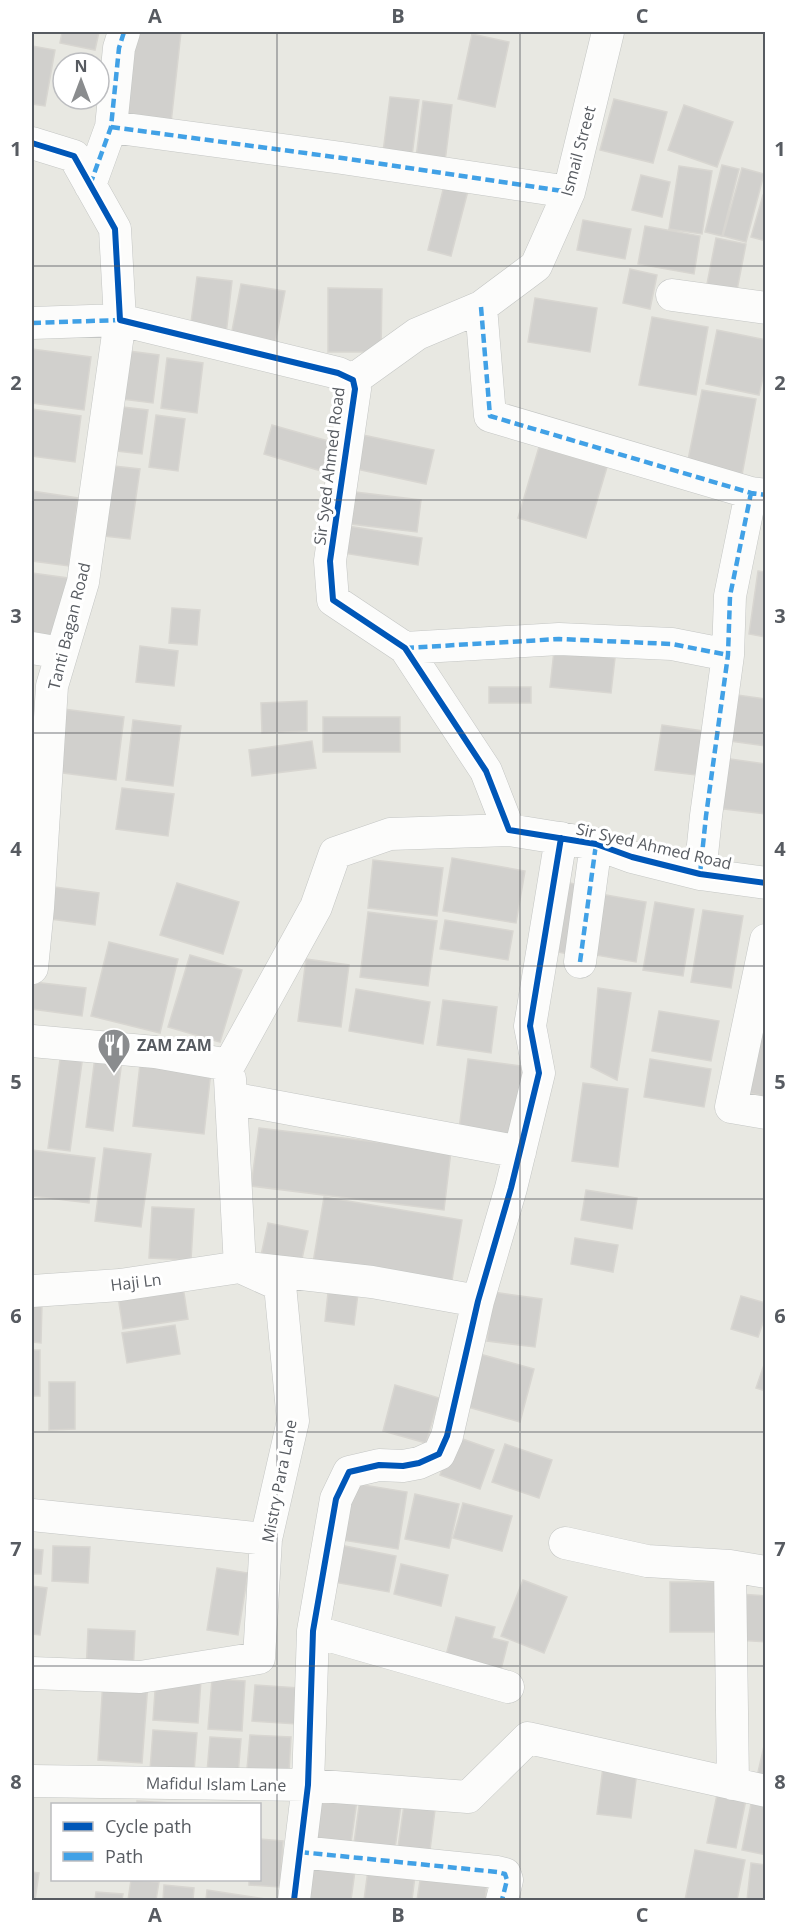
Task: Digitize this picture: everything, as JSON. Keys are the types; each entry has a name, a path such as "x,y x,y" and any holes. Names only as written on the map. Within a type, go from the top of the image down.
{"street":[{"path":"90,185 111,128 119,48 124,32"},
{"name":"Ismail Street","path":"353,380 417,334 481,307 536,266 569,192 608,32"},
{"path":"111,128 342,158 569,192"},
{"path":"32,143 74,156 115,230 120,320"},
{"path":"672,295 765,308"},
{"path":"481,307 490,416 758,494 730,596 728,655 700,874"},
{"name":"Sir Syed Ahmed Road","path":"32,323 120,320 338,373 353,380 355,389 330,561 333,600 405,648 486,771 509,830 596,844 632,857 700,874 765,883"},
{"name":"Tanti Bagan Road","path":"32,968 52,686 46,650 83,582 120,320"},
{"path":"405,648 559,639 672,644 728,655"},
{"path":"240,1267 229,1065 276,984 316,907 335,853 390,834 509,830"},
{"path":"294,1900 308,1785 313,1631 336,1499 349,1472 379,1465 403,1466 419,1463 439,1454 447,1436 478,1301 520,1152 539,1073 530,1026 561,838"},
{"path":"580,962 596,844"},
{"path":"765,940 731,1107 765,1113"},
{"path":"32,1041 155,1052 229,1065"},
{"path":"231,1098 520,1152"},
{"name":"Haji Ln","path":"32,1291 120,1285 240,1267 372,1282 478,1301"},
{"name":"Mistry Para Lane","path":"32,1673 140,1677 259,1658 266,1539 293,1422 280,1285 240,1267"},
{"path":"32,1515 266,1539"},
{"path":"565,1543 646,1561 730,1566 765,1572"},
{"path":"730,1566 733,1784"},
{"path":"313,1631 508,1687"},
{"name":"Mafidul Islam Lane","path":"32,1781 308,1785 468,1797 528,1738 765,1791"},
{"path":"300,1852 497,1872 505,1874 507,1880 502,1900"}],"building":[{"path":"62,32 99,32 95,50 60,43"},
{"path":"134,32 181,32 171,123 124,118"},
{"path":"472,34 509,42 495,107 458,99"},
{"path":"32,46 55,50 51,51 51,72 45,106 32,104"},
{"path":"390,97 419,100 411,164 382,160"},
{"path":"614,99 667,112 653,163 600,150"},
{"path":"423,101 452,105 444,170 415,166"},
{"path":"684,105 733,122 717,167 668,150"},
{"path":"722,165 739,169 722,236 705,232"},
{"path":"679,166 712,171 702,234 669,229"},
{"path":"742,168 764,174 746,242 723,236"},
{"path":"641,175 670,182 662,217 632,210"},
{"path":"446,178 470,183 451,256 428,250"},
{"path":"763,195 766,195 766,241 751,237"},
{"path":"583,220 631,229 625,259 577,250"},
{"path":"645,226 700,236 694,274 638,264"},
{"path":"716,238 746,244 737,290 707,284"},
{"path":"630,269 657,275 650,309 623,303"},
{"path":"197,277 232,281 226,335 190,330"},
{"path":"241,284 285,291 275,344 231,336"},
{"path":"328,288 382,289 381,352 328,352"},
{"path":"535,298 597,308 590,352 528,342"},
{"path":"652,317 708,327 696,395 639,385"},
{"path":"717,330 766,340 766,364 759,395 706,384"},
{"path":"32,349 91,357 84,410 32,403"},
{"path":"121,350 159,355 153,403 114,398"},
{"path":"167,358 203,363 197,413 161,408"},
{"path":"702,390 756,399 742,475 687,465"},
{"path":"114,406 148,410 142,454 108,450"},
{"path":"32,409 81,416 75,462 32,456"},
{"path":"156,415 185,419 178,471 149,467"},
{"path":"272,425 339,444 331,474 264,454"},
{"path":"363,435 434,450 426,484 356,469"},
{"path":"539,447 607,467 586,538 518,518"},
{"path":"105,465 140,469 130,539 95,535"},
{"path":"32,491 78,498 69,566 32,561"},
{"path":"347,491 421,500 417,532 342,523"},
{"path":"348,526 422,538 418,565 343,553"},
{"path":"758,571 766,572 766,637 749,634"},
{"path":"32,573 68,578 57,647 32,643"},
{"path":"172,608 200,610 197,645 169,643"},
{"path":"140,646 178,651 174,686 136,682"},
{"path":"554,651 615,658 611,693 550,687"},
{"path":"489,687 531,687 531,703 489,703"},
{"path":"730,694 766,699 766,746 723,740"},
{"path":"307,701 307,731 262,733 261,703"},
{"path":"56,708 124,717 116,780 48,771"},
{"path":"323,717 400,717 400,752 323,752"},
{"path":"133,720 181,726 173,786 126,780"},
{"path":"662,725 703,731 696,775 655,770"},
{"path":"312,741 316,768 252,776 249,750"},
{"path":"723,758 766,764 766,814 716,808"},
{"path":"122,788 174,794 168,836 116,829"},
{"path":"452,858 525,871 516,923 443,911"},
{"path":"373,860 443,868 437,916 368,908"},
{"path":"559,881 586,886 574,955 546,950"},
{"path":"177,883 239,902 223,954 160,935"},
{"path":"47,886 99,893 95,925 43,918"},
{"path":"595,893 646,902 636,962 584,953"},
{"path":"655,902 694,909 683,976 643,970"},
{"path":"703,910 743,916 731,988 691,982"},
{"path":"368,912 437,921 428,986 360,977"},
{"path":"445,920 513,931 508,960 440,949"},
{"path":"109,942 178,959 160,1033 91,1016"},
{"path":"190,955 242,970 220,1042 168,1027"},
{"path":"306,959 349,965 341,1027 298,1021"},
{"path":"33,982 86,988 82,1016 32,1009"},
{"path":"598,988 631,993 617,1080 591,1067"},
{"path":"356,989 430,1002 423,1044 349,1031"},
{"path":"443,1000 497,1007 491,1053 437,1045"},
{"path":"659,1011 719,1021 711,1061 652,1051"},
{"path":"766,1015 766,1097 742,1091"},
{"path":"61,1052 83,1055 70,1151 48,1148"},
{"path":"95,1057 122,1060 113,1131 86,1127"},
{"path":"468,1059 528,1067 518,1145 458,1137"},
{"path":"650,1059 711,1069 704,1107 644,1097"},
{"path":"140,1064 211,1071 204,1134 133,1126"},
{"path":"583,1083 628,1089 618,1167 572,1161"},
{"path":"259,1128 451,1151 444,1210 251,1186"},
{"path":"104,1148 151,1154 141,1227 95,1221"},
{"path":"32,1150 95,1158 89,1203 32,1196"},
{"path":"586,1190 637,1198 632,1229 581,1220"},
{"path":"324,1197 462,1220 451,1286 313,1263"},
{"path":"152,1207 194,1209 191,1260 149,1258"},
{"path":"268,1223 308,1231 300,1268 260,1260"},
{"path":"575,1238 618,1245 613,1272 571,1264"},
{"path":"182,1280 188,1319 123,1329 117,1290"},
{"path":"329,1283 359,1286 354,1325 325,1321"},
{"path":"493,1292 542,1299 535,1347 487,1341"},
{"path":"741,1296 766,1303 766,1314 758,1337 731,1329"},
{"path":"32,1304 42,1304 41,1343 32,1342"},
{"path":"175,1325 180,1354 127,1363 122,1333"},
{"path":"32,1350 40,1350 40,1396 32,1396"},
{"path":"476,1353 534,1369 520,1422 461,1405"},
{"path":"766,1359 766,1391 756,1388"},
{"path":"49,1382 75,1382 75,1429 49,1430"},
{"path":"395,1385 439,1398 426,1443 383,1431"},
{"path":"454,1436 494,1450 480,1489 440,1475"},
{"path":"505,1444 552,1460 539,1498 492,1482"},
{"path":"345,1482 407,1492 398,1549 336,1539"},
{"path":"415,1494 459,1504 449,1548 405,1539"},
{"path":"463,1503 512,1516 502,1551 453,1538"},
{"path":"335,1544 396,1556 389,1592 328,1581"},
{"path":"53,1546 90,1547 88,1583 52,1581"},
{"path":"32,1549 43,1550 41,1574 32,1574"},
{"path":"401,1564 448,1575 441,1606 394,1594"},
{"path":"217,1568 248,1573 238,1635 207,1630"},
{"path":"523,1580 567,1597 544,1653 501,1636"},
{"path":"670,1582 719,1582 719,1632 670,1632"},
{"path":"32,1586 47,1588 40,1635 32,1634"},
{"path":"740,1594 766,1596 766,1642 737,1640"},
{"path":"456,1617 495,1627 492,1638 508,1642 499,1677 444,1663"},
{"path":"88,1629 135,1631 133,1675 86,1673"},
{"path":"156,1677 201,1680 198,1723 153,1720"},
{"path":"212,1679 245,1681 242,1731 208,1729"},
{"path":"103,1680 148,1683 142,1763 98,1760"},
{"path":"255,1685 299,1688 297,1724 252,1721"},
{"path":"153,1730 197,1733 194,1772 150,1770"},
{"path":"250,1735 291,1737 289,1772 247,1769"},
{"path":"210,1737 241,1739 238,1775 207,1772"},
{"path":"766,1737 766,1783 756,1781"},
{"path":"604,1759 638,1764 631,1818 597,1814"},
{"path":"719,1785 748,1790 736,1848 707,1843"},
{"path":"753,1794 766,1797 766,1855 742,1850"},
{"path":"319,1795 357,1800 350,1850 312,1845"},
{"path":"360,1799 401,1805 394,1856 353,1850"},
{"path":"137,1801 172,1803 137,1803"},
{"path":"404,1805 435,1810 429,1858 397,1854"},
{"path":"261,1839 283,1841 280,1887 249,1885 249,1881 261,1881"},
{"path":"695,1850 745,1860 737,1900 685,1900"},
{"path":"751,1863 766,1865 766,1900 747,1900"},
{"path":"308,1865 355,1871 351,1900 303,1900"},
{"path":"368,1870 415,1876 412,1900 364,1900"},
{"path":"32,1872 39,1873 35,1900 32,1900"},
{"path":"421,1874 487,1883 485,1900 417,1900"},
{"path":"131,1881 159,1882 156,1900 128,1900"},
{"path":"164,1885 194,1888 193,1900 163,1900"},
{"path":"207,1890 272,1900 206,1900"},
{"path":"96,1892 123,1894 122,1900 95,1900"}],"marked path":[{"path":"90,185 111,127 119,48 124,32"},
{"path":"111,127 569,192"},
{"path":"481,307 490,416 751,493 766,495"},
{"path":"32,323 120,320"},
{"path":"700,874 728,655 730,596 751,493"},
{"path":"405,648 559,639 672,644 728,655"},
{"path":"580,962 596,844"},
{"path":"300,1852 497,1872 505,1874 507,1880 502,1900"}],"cycle path":[{"path":"32,143 74,156 115,229 120,320 338,373 353,380 355,389 330,561 333,600 405,648 486,771 509,830 596,844 632,857 700,874 766,883"},
{"path":"294,1900 308,1785 313,1631 336,1499 349,1472 379,1465 403,1466 419,1463 439,1454 447,1436 478,1301 511,1188 539,1073 530,1026 561,838"}],"place":[{"name":"ZAM ZAM","path":"114,1074"}]}
